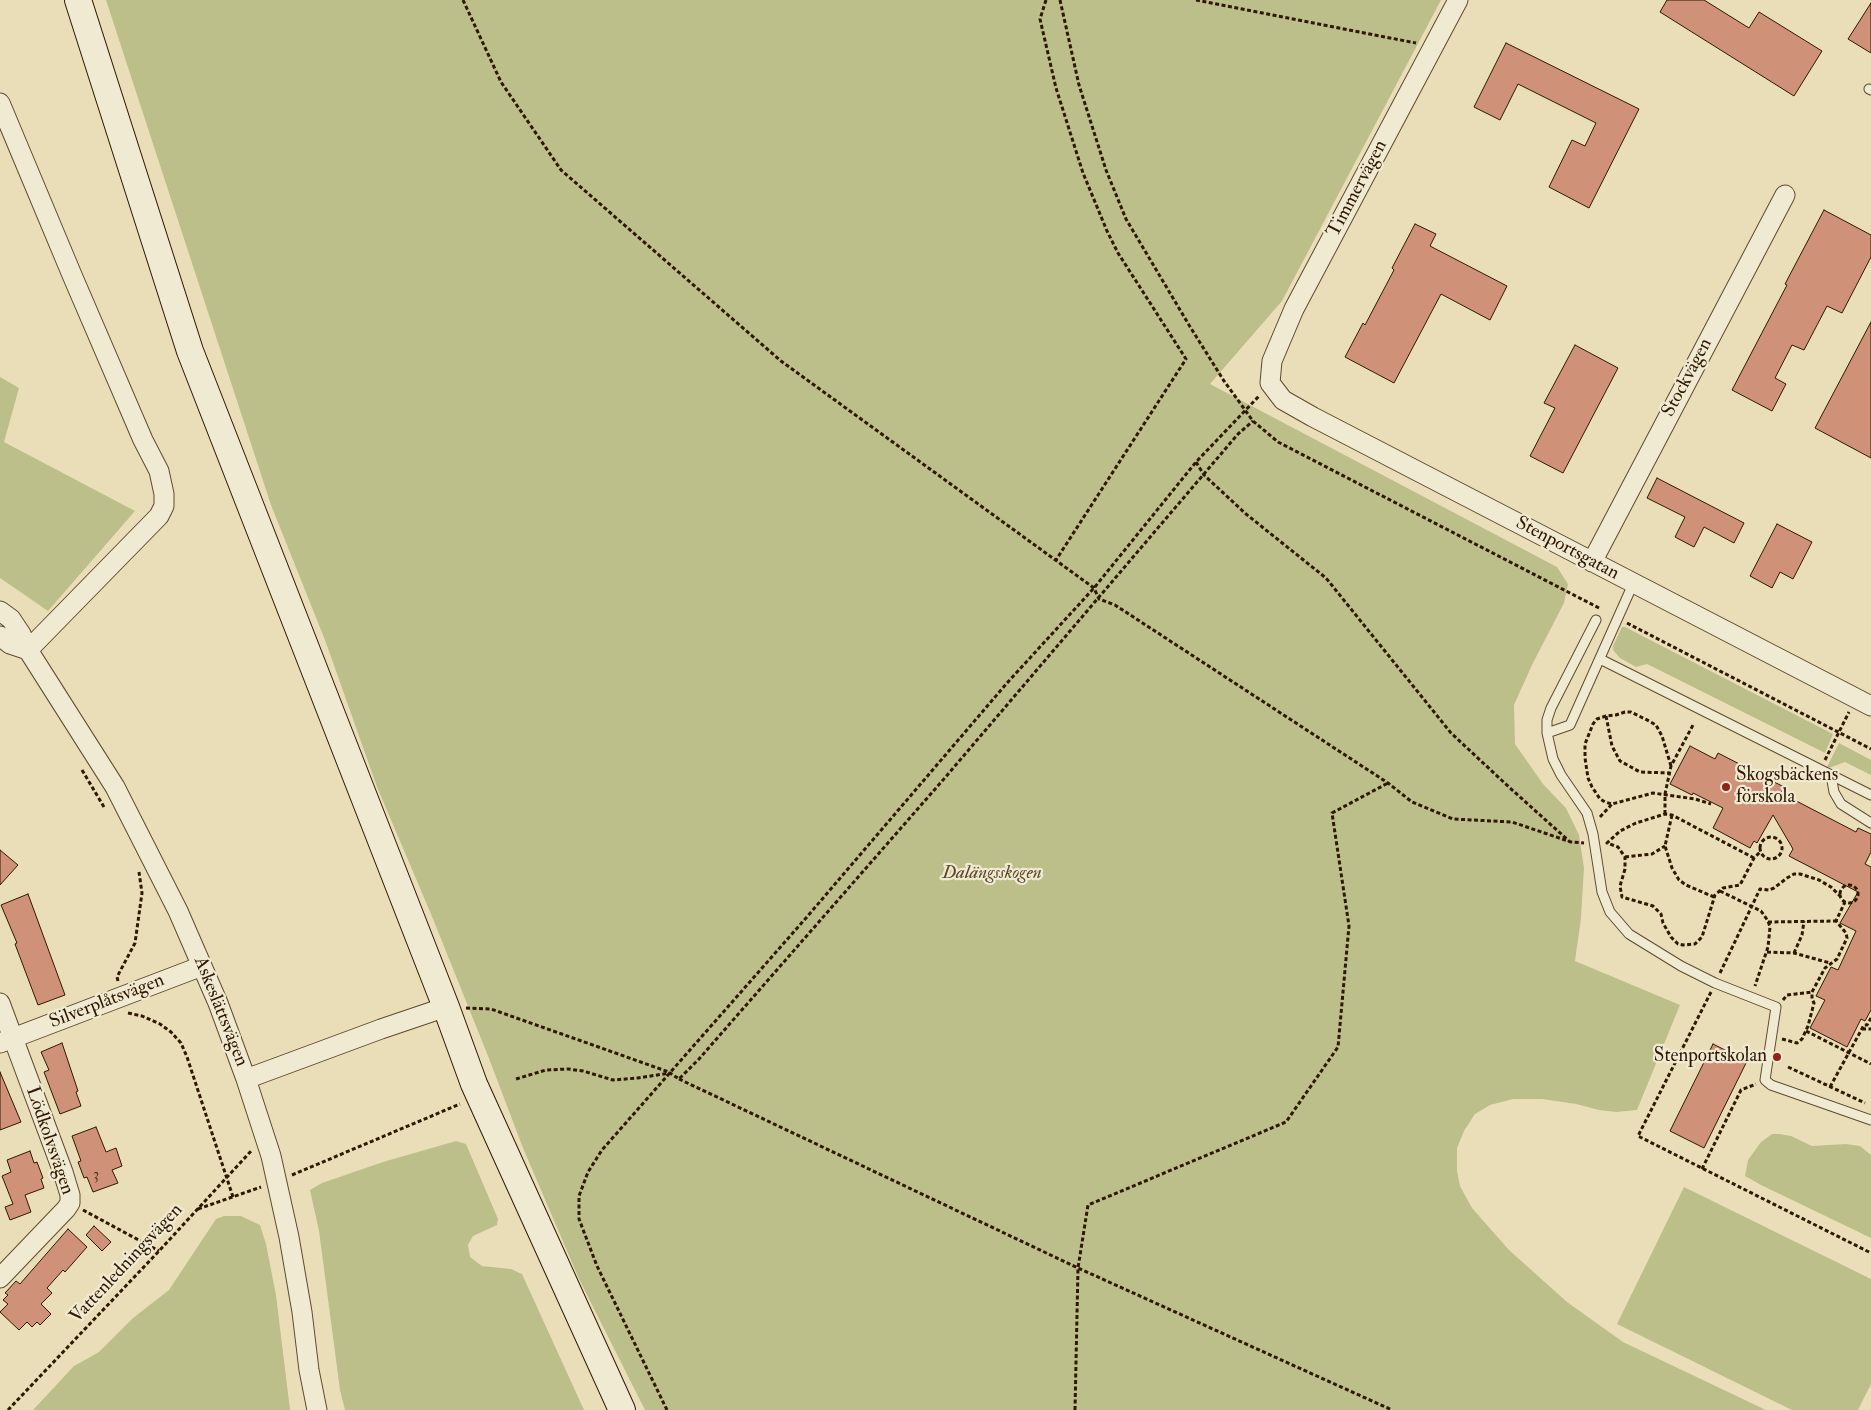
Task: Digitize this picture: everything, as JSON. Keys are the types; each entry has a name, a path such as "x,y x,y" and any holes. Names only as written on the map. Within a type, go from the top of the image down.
{"main road":[{"path":"78,0 190,352 446,1007 474,1084 622,1410"}],"street":[{"name":"Timmervägen","path":"1270,383 1272,361 1294,309 1458,0"},
{"path":"0,103 143,440 159,471 164,494 164,506 159,516 28,650 10,644 0,636"},
{"name":"Stockvägen","path":"1592,562 1785,195"},
{"name":"Stenportsgatan","path":"1270,383 1282,400 1313,417 1864,702"},
{"name":"Askeslättsvägen","path":"0,611 11,619 22,634 28,650 115,787 170,895 218,1003 246,1079 277,1182 294,1269 317,1410"},
{"name":"Silverplåtsvägen","path":"6,1041 124,1008 202,966"},
{"path":"0,1003 6,1041"},
{"path":"246,1079 446,1007"},
{"name":"Lödkolvsvägen","path":"0,1278 66,1210 70,1203 68,1187 63,1172 6,1041"}],"lane":[{"path":"1547,733 1570,725 1633,584"},
{"path":"1596,620 1551,708 1547,720 1547,733 1553,759 1561,775 1587,813 1602,892 1610,912 1630,934 1681,966 1715,983 1776,1007 1770,1035 1765,1080 1771,1084 1871,1120"},
{"path":"1600,659 1871,795"},
{"path":"1831,775 1834,792 1841,804 1871,823"}],"path":[{"path":"463,0 501,82 561,170 781,361 1094,588 1099,599 1115,605 1388,783 1412,802 1452,818 1512,822 1571,842 1594,844"},
{"path":"1046,0 1040,19 1056,88 1083,173 1118,253 1186,359 1056,560"},
{"path":"1196,0 1433,46"},
{"path":"667,1410 597,1266 579,1219 579,1196 588,1172 602,1150 806,918 1007,683 1094,588 1196,462 1270,383"},
{"path":"679,1079 699,1059 1099,599 1238,434 1253,421"},
{"path":"1196,462 1204,475 1246,514 1326,578 1451,733 1571,842"},
{"path":"1820,770 1864,702"},
{"path":"1671,766 1662,736 1656,725 1631,712 1606,716 1597,719 1593,724 1586,744 1588,778 1600,799 1612,804 1645,794 1665,794 1711,804"},
{"path":"1606,716 1612,746 1620,761 1640,772 1670,773"},
{"path":"1665,814 1665,794 1671,766 1694,725"},
{"path":"82,770 106,811"},
{"path":"1075,1410 1078,1268 1088,1206 1286,1122 1338,1047 1349,926 1332,813 1388,783"},
{"path":"1754,858 1672,815 1665,814 1636,823 1620,831 1607,842 1618,847 1625,857 1625,869 1620,886 1622,897 1653,906 1660,914 1663,924 1671,937 1678,944 1691,945 1695,944 1702,937 1714,896 1719,890 1740,885 1754,858 1760,852 1760,845 1767,838 1778,840 1781,846 1780,853 1775,858 1765,858 1760,852"},
{"path":"1672,815 1665,846 1672,868 1679,880 1686,885 1714,896"},
{"path":"1625,857 1652,854 1665,846"},
{"path":"136,865 142,893 136,943 118,977 124,1008 160,1024 181,1043 233,1197"},
{"path":"1840,896 1841,890 1845,885 1852,885 1858,894 1856,900 1851,903 1845,902 1830,887 1811,876 1794,874 1774,888 1769,890 1760,889 1638,1136 1702,1170 1871,1253"},
{"path":"1719,890 1761,911 1770,927 1767,952 1752,998"},
{"path":"1836,921 1845,902"},
{"path":"1794,953 1802,935 1804,921"},
{"path":"1768,922 1836,921"},
{"path":"1770,1035 1797,1043 1806,1031 1814,1002 1812,992 1825,968 1837,959 1847,938 1846,933 1836,921"},
{"path":"1767,952 1794,953 1830,963"},
{"path":"1776,1007 1787,995 1812,992"},
{"path":"446,1007 491,1010 670,1073 679,1079 1078,1268 1392,1410"},
{"path":"1830,1087 1864,1025 1867,1025 1871,1018"},
{"path":"1862,1029 1871,1029"},
{"path":"1806,1031 1871,1064"},
{"path":"1788,1067 1871,1107"},
{"path":"516,1079 546,1070 568,1069 583,1071 613,1080 670,1073"},
{"path":"1702,1170 1741,1090 1765,1080"},
{"path":"198,1209 277,1182 460,1104"},
{"name":"Vattenledningsvägen","path":"8,1410 159,1251 264,1136"},
{"path":"70,1203 159,1251"}],"green space":[{"name":"Dalängsskogen","path":"106,0 1441,0 1282,301 1210,384 1557,567 1568,584 1564,603 1514,705 1515,744 1543,784 1566,808 1579,835 1584,868 1581,918 1575,961 1680,1005 1637,1110 1616,1112 1542,1099 1513,1099 1490,1105 1475,1114 1464,1131 1457,1148 1457,1171 1460,1186 1472,1208 1509,1250 1567,1302 1623,1342 1766,1410 645,1410 579,1279 523,1148 431,914 377,787 325,640 271,505"},
{"path":"0,377 19,388 4,442 135,511 48,611 0,578"},
{"path":"1622,627 1833,734 1825,753 1647,664 1636,667 1620,658 1613,650 1613,646"},
{"path":"1839,743 1871,760 1871,775 1845,762 1827,767"},
{"path":"1772,1134 1791,1136 1812,1146 1846,1144 1860,1146 1871,1155 1871,1238 1745,1176 1748,1160 1761,1142"},
{"path":"456,1141 466,1144 498,1219 497,1225 473,1236 468,1245 470,1257 482,1266 511,1269 522,1274 584,1410 345,1410 340,1390 319,1231 310,1190 322,1183 383,1162"},
{"path":"1684,1187 1871,1279 1871,1384 1858,1410 1792,1410 1617,1324"},
{"path":"224,1216 241,1216 260,1225 266,1244 276,1295 290,1410 33,1410 74,1366 99,1352 133,1318 169,1290 216,1219"}],"building":[{"path":"1667,0 1704,0 1749,28 1759,12 1822,51 1794,96 1660,12"},
{"path":"1871,3 1871,53 1848,39"},
{"path":"1506,43 1639,109 1589,208 1549,187 1572,140 1585,146 1596,123 1518,84 1500,120 1474,107"},
{"path":"1824,210 1871,235 1871,257 1842,313 1827,306 1804,350 1792,345 1775,378 1786,384 1772,411 1732,390"},
{"path":"1415,224 1436,234 1430,246 1507,286 1490,320 1441,294 1394,383 1345,357 1363,323 1365,325 1394,270 1392,268"},
{"path":"1871,322 1871,458 1815,428"},
{"path":"1575,345 1618,368 1563,473 1530,456 1555,408 1544,403"},
{"path":"1657,478 1744,523 1734,543 1704,527 1694,547 1675,537 1685,517 1647,498"},
{"path":"1777,524 1812,542 1793,579 1780,572 1772,588 1750,576"},
{"path":"1690,746 1715,759 1718,753 1784,787 1781,793 1856,832 1858,828 1871,834 1871,852 1865,864 1871,867 1871,1010 1865,1021 1861,1019 1847,1047 1810,1028 1825,1000 1816,996 1831,967 1838,970 1856,931 1840,923 1858,892 1789,856 1793,849 1773,815 1757,843 1754,841 1750,848 1713,828 1723,808 1670,784"},
{"path":"0,850 18,865 0,885"},
{"path":"28,894 65,995 38,1005 15,944 17,943 1,905"},
{"path":"62,1043 81,1106 60,1114 44,1072 49,1070 41,1052"},
{"path":"1713,1044 1747,1061 1704,1148 1670,1131"},
{"path":"0,1072 21,1122 0,1130"},
{"path":"96,1127 106,1152 116,1148 122,1166 112,1170 118,1183 93,1192 87,1177 84,1178 78,1162 81,1161 72,1136"},
{"path":"30,1151 34,1163 37,1162 43,1178 41,1179 44,1188 25,1195 31,1212 10,1220 5,1207 13,1204 2,1176 11,1172 7,1160"},
{"path":"94,1226 111,1242 102,1251 86,1235"},
{"path":"68,1229 87,1247 65,1272 63,1270 47,1288 52,1293 41,1304 51,1314 40,1325 37,1322 32,1327 27,1322 19,1330 0,1312 8,1304 3,1300 8,1295 5,1293 16,1281 20,1284"}],"place":[{"name":"Skogsbäckens förskola","path":"1726,787"},
{"name":"Stenportskolan","path":"1777,1057"}]}
